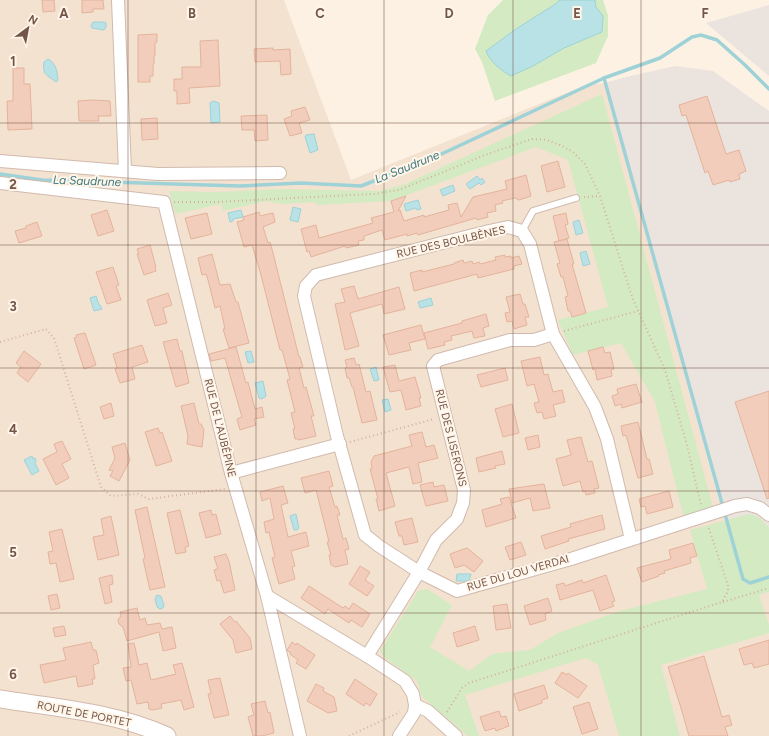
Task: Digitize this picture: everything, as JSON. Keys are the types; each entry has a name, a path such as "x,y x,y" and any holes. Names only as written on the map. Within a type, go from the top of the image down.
{"street":[{"path":"118,0 125,171"},
{"path":"0,161 158,174 280,173"},
{"path":"0,183 164,202"},
{"name":"RUE DE L'AUBÉPINE","path":"164,202 231,473 266,596 300,736"},
{"name":"RUE DES BOULBÈNES","path":"338,440 304,296 306,286 316,276 508,227 522,232 530,244 553,334 595,407 607,439 631,539"},
{"name":"RUE DES LISERONS","path":"367,656 419,572 436,540 457,519 463,503 464,490 433,366 438,360 510,340 534,340 553,334"},
{"path":"231,473 338,440"},
{"name":"RUE DU LOU VERDAI","path":"338,440 365,535 419,572 456,591 571,559 735,506 747,504 760,508 769,515"},
{"path":"266,596 367,656 405,681 413,694 415,705 414,713 399,736"},
{"name":"ROUTE DE PORTET","path":"0,699 106,716 148,728 167,736"},
{"path":"415,705 428,711 456,736"}],"lane":[{"path":"522,232 533,211 576,198"}],"path":[{"path":"164,202 216,202 374,194 399,190 532,139 547,140 573,152 585,164 600,196 632,297 664,370 728,585 728,591 722,602"},
{"path":"576,198 600,196"},
{"path":"553,334 638,311"},
{"path":"0,342 46,329 54,338 101,487 111,496 138,494 149,499 224,490 235,486"},
{"path":"338,440 445,416"},
{"path":"446,714 462,688 469,683 769,588"},
{"path":"349,736 415,705"}],"shaded area":[{"path":"0,0 284,0 351,180 586,85 605,83 741,581 769,574 769,736 0,736"},
{"path":"769,5 769,76 706,23"},
{"path":"675,66 713,71 769,111 769,574 741,581 605,83"}],"green space":[{"path":"503,0 603,0 608,15 608,36 596,63 495,101 482,62 475,49 488,15"},
{"path":"602,94 714,511 684,519 655,402 621,343 573,355 558,320 608,307 568,160 536,147 391,201 316,205 316,202 283,204 266,201 223,211 221,204 175,214 169,191 214,192 285,189 378,191 403,185"},
{"path":"749,514 759,517 769,528 769,592 759,595 769,625 769,633 661,665 680,736 619,736 598,665 586,658 465,695 479,736 468,736 422,697 417,681 386,659 380,651 418,591 427,589 452,605 430,647 469,671 492,654 530,650 558,633 620,611 707,589 690,530"}],"water":[{"path":"559,0 595,0 596,7 603,16 602,32 564,48 533,66 511,76 500,69 493,62 486,51 516,29 557,3"},
{"path":"93,22 104,22 106,23 106,27 104,30 92,28 91,26"},
{"path":"48,59 56,68 58,80 56,82 48,76 44,70 44,62"},
{"path":"213,101 219,103 220,122 211,123 210,103"},
{"path":"314,134 318,150 310,153 305,137 306,135"},
{"path":"477,176 480,180 482,178 485,182 481,185 479,183 470,189 466,184"},
{"path":"453,185 455,191 443,196 440,190"},
{"path":"418,200 421,209 417,210 416,208 406,211 404,204"},
{"path":"293,207 301,209 298,222 290,220"},
{"path":"241,210 243,217 233,219 233,221 230,222 228,213"},
{"path":"579,220 583,233 576,235 573,222"},
{"path":"586,251 590,264 583,266 580,253"},
{"path":"96,296 102,309 94,311 90,298"},
{"path":"431,298 433,305 420,308 418,302"},
{"path":"251,351 254,362 248,363 245,352"},
{"path":"376,367 379,380 374,381 370,369"},
{"path":"263,381 266,396 262,399 259,398 255,383"},
{"path":"388,399 391,410 385,412 382,400"},
{"path":"32,456 33,459 35,458 35,463 39,471 32,475 24,460"},
{"path":"296,514 299,528 294,530 290,516"},
{"path":"457,574 471,574 469,581 456,581"},
{"path":"157,595 161,596 164,605 163,608 160,609 157,607 155,599"}],"building":[{"path":"42,0 54,0 55,11 43,12"},
{"path":"82,0 103,0 104,9 93,9 93,12 82,13"},
{"path":"157,34 153,76 150,76 150,82 138,82 138,35"},
{"path":"218,40 220,86 189,88 190,103 177,104 177,91 174,91 174,79 182,79 182,67 201,67 200,41"},
{"path":"273,48 273,50 290,49 291,74 281,75 280,61 255,62 254,49"},
{"path":"13,68 24,68 24,84 30,84 32,129 8,130 7,101 13,101"},
{"path":"707,96 726,154 739,150 746,171 739,174 740,179 730,182 729,180 713,185 708,171 705,173 686,115 682,116 679,105"},
{"path":"78,101 110,101 111,116 98,116 99,121 79,121"},
{"path":"305,107 310,120 299,123 302,133 290,136 284,119 292,116 291,111"},
{"path":"267,115 268,140 255,141 254,130 242,130 241,116"},
{"path":"157,118 158,139 142,140 141,119"},
{"path":"558,161 565,187 547,192 541,166"},
{"path":"526,175 531,196 519,200 515,198 502,201 503,203 495,205 496,211 487,213 488,217 477,220 476,218 418,235 417,233 407,236 407,234 385,240 382,230 364,236 364,240 358,241 359,245 346,248 345,246 311,257 309,251 307,252 301,229 316,225 319,238 373,223 371,218 394,212 391,201 406,196 398,211 400,210 404,221 449,210 448,205 457,203 461,217 473,197 507,189 505,181"},
{"path":"107,210 114,231 98,236 91,215"},
{"path":"259,212 260,216 273,213 275,222 263,227 273,253 299,357 303,367 299,368 304,388 306,387 314,416 311,416 316,436 299,440 295,439 293,429 295,429 291,413 295,412 287,380 290,379 282,350 280,350 261,275 252,245 244,247 237,222 244,220 243,217"},
{"path":"207,213 212,234 191,239 185,218"},
{"path":"566,213 568,224 565,225 569,238 559,241 553,216"},
{"path":"37,222 42,236 19,243 15,231 26,228 26,226"},
{"path":"567,239 574,264 572,264 586,313 572,317 570,311 568,311 565,297 568,296 563,277 561,277 557,264 560,263 554,242"},
{"path":"150,245 156,271 144,275 137,254 139,254 137,249"},
{"path":"212,254 220,285 230,284 236,302 238,302 249,343 229,348 223,329 225,329 220,306 215,308 206,274 202,275 198,258"},
{"path":"505,255 505,257 511,256 511,258 519,256 522,264 514,266 514,269 478,278 477,274 414,291 410,273 422,270 422,272 454,264 463,260 464,263 472,261 473,264 479,262 480,264 496,260 495,257"},
{"path":"113,267 119,285 116,286 121,300 107,304 96,272"},
{"path":"354,286 358,299 399,287 405,309 384,314 382,304 350,313 359,346 345,350 335,304 345,302 341,289"},
{"path":"168,293 172,305 163,308 167,323 155,326 147,300"},
{"path":"520,294 529,317 525,317 527,325 514,329 512,321 507,322 505,313 510,312 506,297"},
{"path":"486,314 489,326 483,328 485,336 474,338 472,331 451,336 452,340 444,342 445,345 428,349 424,333 462,323 462,321"},
{"path":"421,325 425,339 409,343 411,350 389,355 383,335"},
{"path":"85,333 96,365 84,369 74,338 77,337 76,335"},
{"path":"177,339 180,351 182,351 189,383 176,387 163,342"},
{"path":"142,345 148,362 132,367 135,379 120,383 115,369 117,368 113,354"},
{"path":"236,347 246,383 248,382 255,409 262,407 264,417 254,419 256,425 240,430 237,419 242,417 225,358 211,361 209,354"},
{"path":"603,347 605,353 610,352 614,369 611,370 612,376 597,380 595,369 593,370 588,351"},
{"path":"24,351 41,364 28,382 17,373 21,367 16,363"},
{"path":"540,357 544,375 548,374 553,392 562,390 565,402 553,405 556,416 544,419 542,412 537,413 534,403 539,402 534,384 527,386 521,361"},
{"path":"354,358 356,365 359,364 366,392 370,391 377,420 362,423 353,387 349,378 347,378 345,368 347,367 345,360"},
{"path":"395,365 399,381 415,377 421,398 419,398 421,406 406,410 401,390 390,392 383,367"},
{"path":"505,368 508,380 481,387 477,375"},
{"path":"636,384 642,402 622,408 621,404 615,406 612,396 618,394 617,389"},
{"path":"769,391 769,498 767,499 735,402"},
{"path":"111,403 114,416 104,419 100,407"},
{"path":"194,403 199,424 201,424 204,430 202,447 187,444 188,436 181,406"},
{"path":"512,404 519,433 503,437 495,409"},
{"path":"638,422 647,459 649,459 653,474 638,478 626,435 623,436 621,426"},
{"path":"158,428 160,433 162,432 172,461 156,466 145,432"},
{"path":"422,432 426,447 434,445 438,458 418,463 422,482 413,484 409,467 386,473 395,506 379,511 376,499 378,499 370,469 372,469 371,462 374,456 412,446 409,435"},
{"path":"538,435 540,447 528,450 525,438"},
{"path":"581,437 588,462 592,461 599,488 594,489 595,493 586,495 585,491 583,492 580,481 563,486 556,459 571,455 567,440"},
{"path":"62,441 71,459 62,464 69,478 56,485 43,459 57,452 54,444"},
{"path":"125,443 130,460 119,481 110,476 113,471 109,470 115,458 112,447"},
{"path":"502,451 505,464 479,472 476,458"},
{"path":"329,471 333,486 329,487 335,507 337,506 340,515 337,515 343,539 346,538 349,549 345,550 348,564 335,567 331,565 329,555 331,555 327,542 329,542 316,490 305,493 301,478"},
{"path":"433,482 434,487 444,485 448,501 426,506 420,485"},
{"path":"544,484 550,508 533,511 530,498 512,503 509,489"},
{"path":"283,486 288,503 281,505 288,537 306,532 309,546 291,551 295,566 292,567 295,579 279,584 272,558 275,557 269,532 266,533 264,522 274,519 270,498 262,501 260,492"},
{"path":"669,491 673,507 647,514 645,506 641,507 639,499"},
{"path":"509,497 516,518 486,527 482,510 502,504 500,499"},
{"path":"147,507 165,587 150,590 135,510"},
{"path":"180,510 189,546 185,547 186,552 176,554 167,513"},
{"path":"211,510 212,515 216,514 221,534 206,538 199,513"},
{"path":"602,515 605,529 568,539 569,541 545,549 541,536 571,527 570,524"},
{"path":"111,516 119,555 98,560 93,537 104,535 101,519"},
{"path":"412,518 418,542 404,545 402,536 399,536 395,522"},
{"path":"62,529 74,579 60,582 56,563 50,564 48,552 53,551 49,532"},
{"path":"521,542 526,555 510,560 505,547"},
{"path":"693,543 697,556 690,558 691,563 664,571 665,573 658,575 659,576 642,582 637,568 671,559 669,550"},
{"path":"467,548 483,561 474,572 464,565 455,568 450,554"},
{"path":"226,554 229,561 235,590 224,593 220,580 217,581 214,570 218,569 214,557"},
{"path":"360,566 370,572 365,580 374,586 367,596 349,584"},
{"path":"112,575 113,584 109,585 112,602 105,604 99,578"},
{"path":"606,575 615,601 612,602 614,606 600,611 593,590 560,600 556,585 564,583 565,586 582,580 583,583"},
{"path":"309,586 343,608 345,606 349,609 353,603 370,614 362,627 351,620 349,623 328,609 325,614 301,598"},
{"path":"57,594 60,608 51,610 48,596"},
{"path":"548,598 552,611 545,614 546,620 530,625 524,606"},
{"path":"507,604 511,628 496,630 493,606"},
{"path":"137,608 140,620 145,618 147,625 160,623 162,629 172,627 176,648 163,651 159,632 127,641 123,627 119,624 118,620 121,616 120,612"},
{"path":"230,616 250,638 252,649 236,653 233,640 220,624"},
{"path":"64,626 66,635 55,637 53,628"},
{"path":"475,626 479,640 457,647 453,633"},
{"path":"769,640 769,664 754,668 752,663 744,665 739,649"},
{"path":"91,642 93,650 96,650 99,663 93,665 95,679 92,679 93,684 78,687 76,676 44,683 40,665 66,660 63,648"},
{"path":"292,642 296,645 297,643 315,655 306,669 296,663 298,660 287,650"},
{"path":"134,643 139,665 147,663 151,680 176,674 173,665 182,663 194,707 184,710 181,700 161,704 162,708 153,710 149,709 148,702 137,704 131,680 126,681 123,668 131,667 128,644"},
{"path":"704,656 722,717 729,715 732,725 725,727 728,736 689,736 668,667"},
{"path":"562,672 567,675 568,673 587,686 578,698 555,683"},
{"path":"220,678 229,715 214,718 208,694 211,694 208,680"},
{"path":"355,679 377,694 370,706 366,703 364,706 346,694"},
{"path":"316,684 324,688 323,691 334,697 337,711 328,713 307,701"},
{"path":"544,685 548,698 542,700 542,703 519,711 514,694"},
{"path":"265,701 268,713 270,712 274,733 262,736 253,736 248,717 254,715 251,704"},
{"path":"589,702 598,729 582,734 573,707"},
{"path":"499,711 501,717 506,716 509,726 496,731 495,728 485,731 480,717"}],"waterway":[{"name":"La Saudrune","path":"0,174 42,180 240,186 301,183 361,186 433,158 604,78 660,58 692,37 701,35 717,40 769,89"},
{"path":"604,78 743,579 750,583 769,577"}]}
